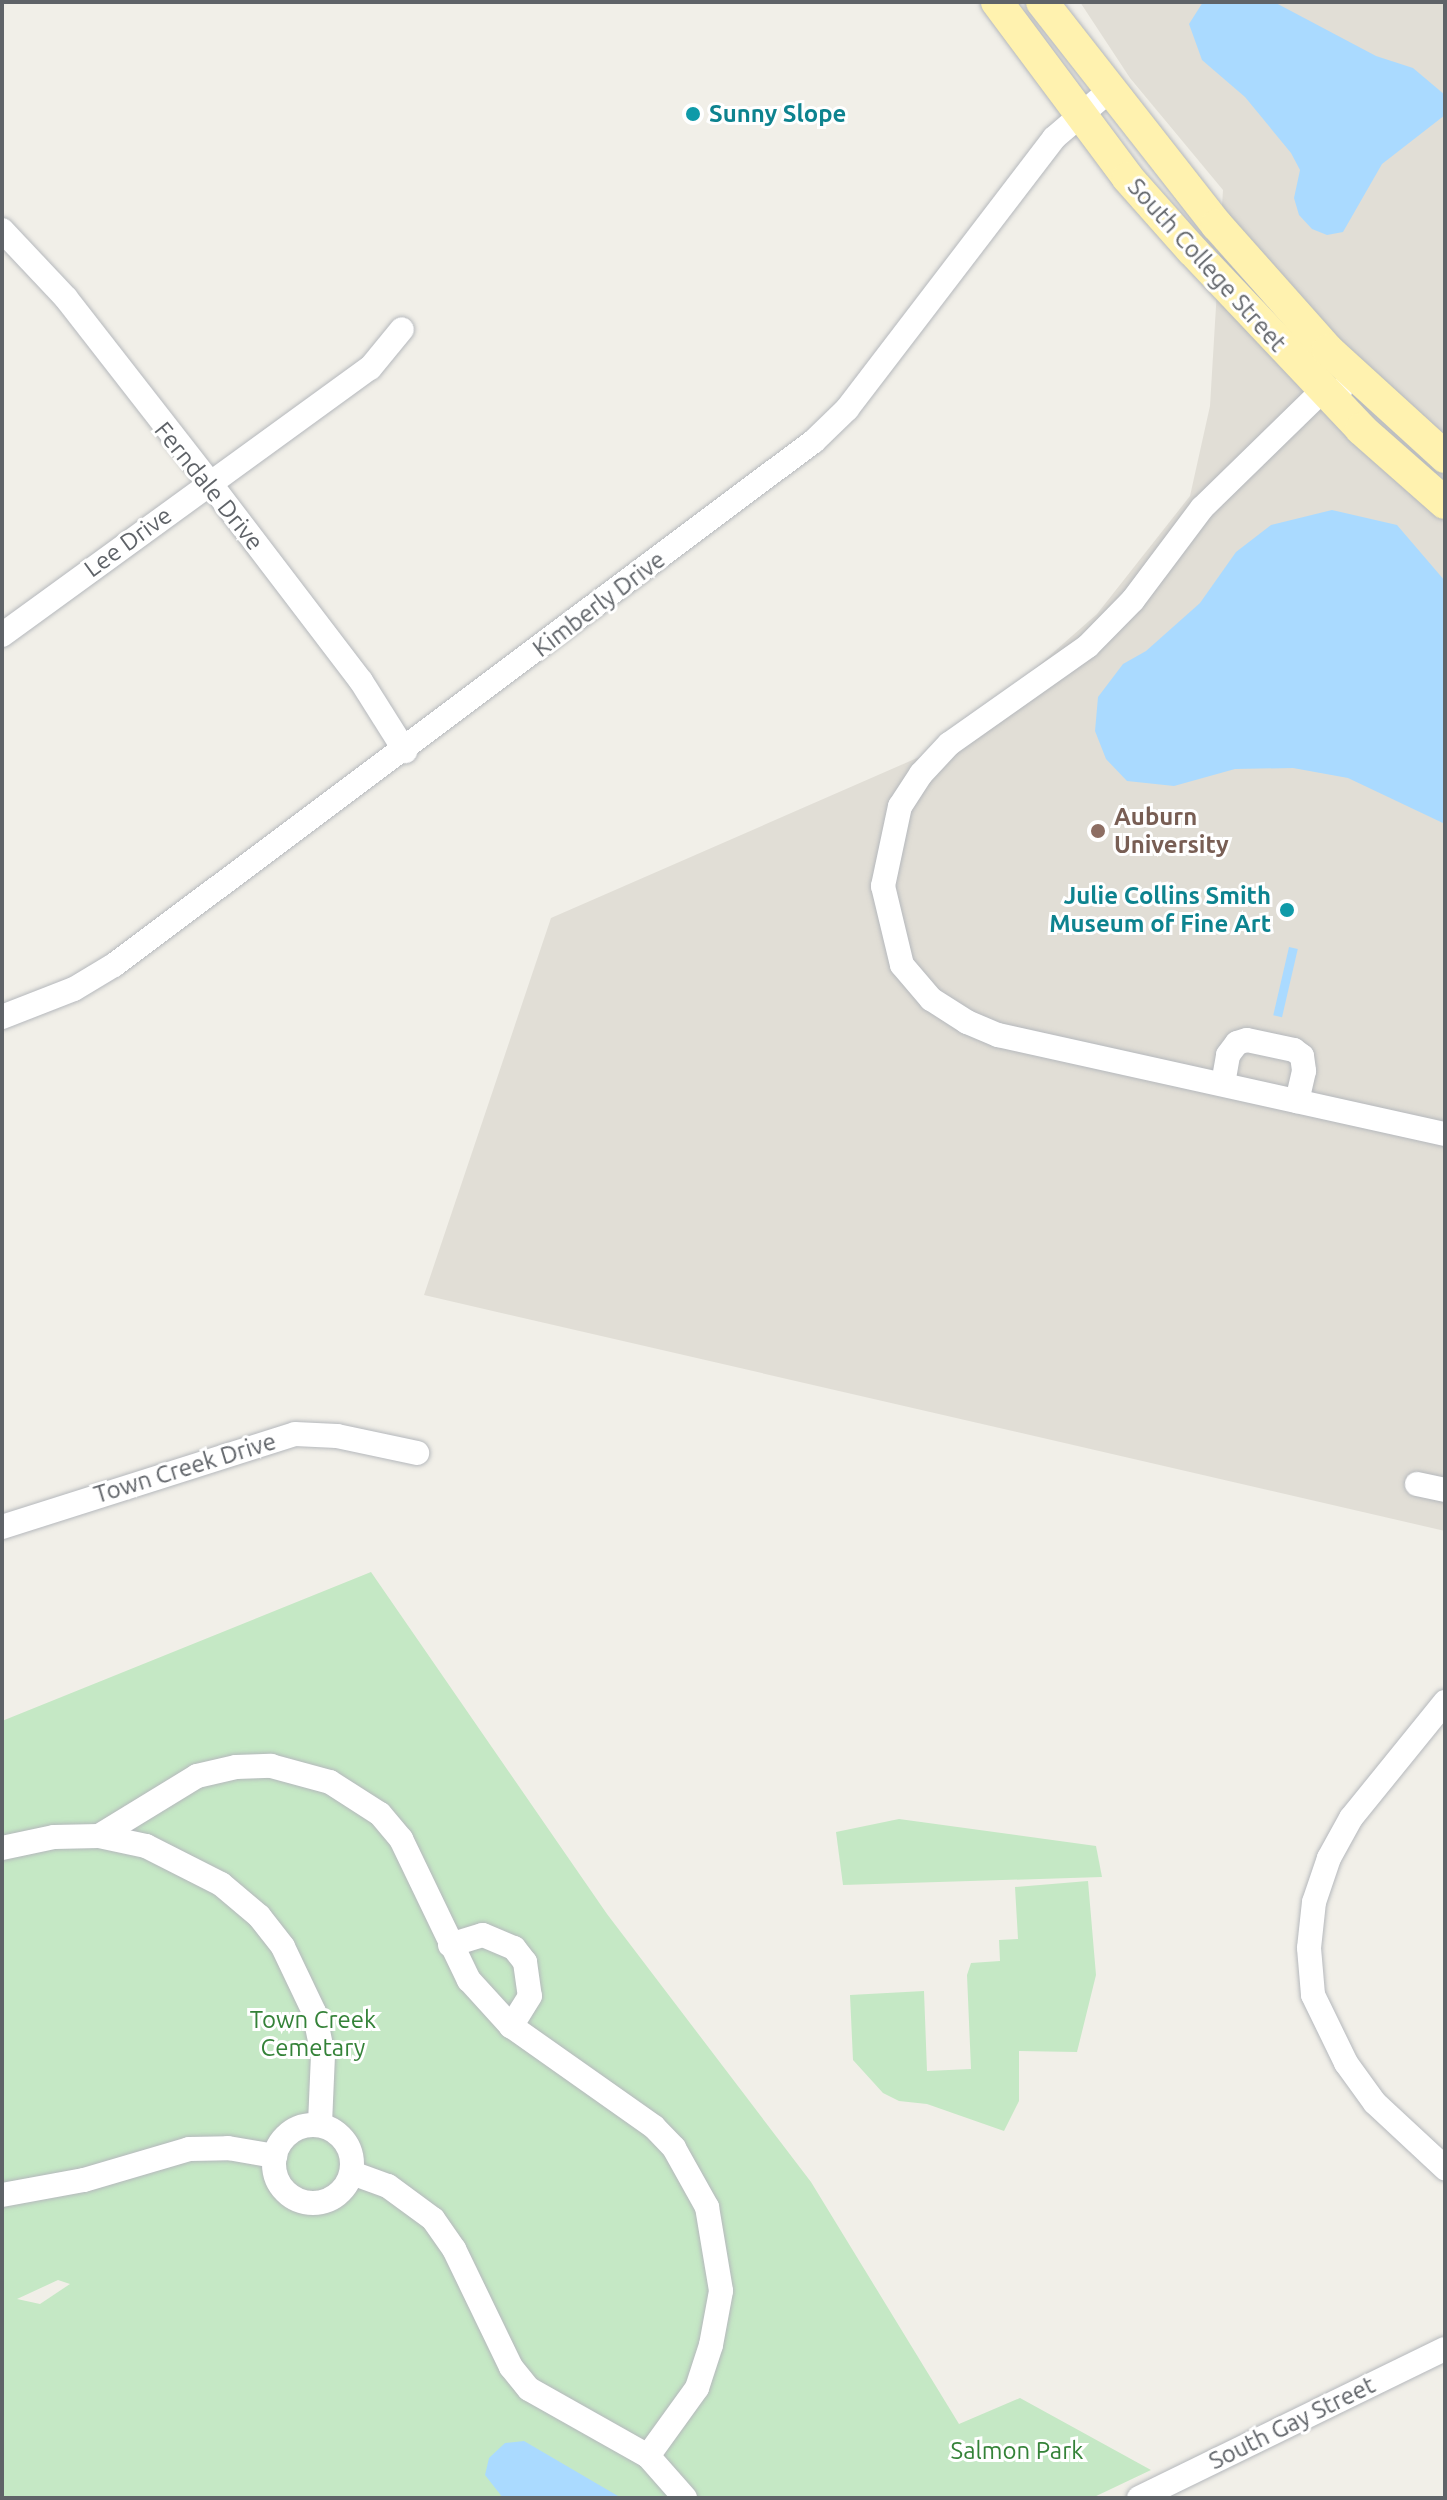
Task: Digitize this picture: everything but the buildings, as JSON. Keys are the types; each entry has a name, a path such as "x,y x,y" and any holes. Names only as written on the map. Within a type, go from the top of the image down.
{"main road":[{"name":"South College Street","path":"997,2 1128,178 1299,367 1445,503"},
{"name":"South College Street","path":"1042,2 1217,225 1350,370 1445,457"}],"street":[{"name":"Kimberly Drive","path":"2,1017 74,989 114,965 405,751 814,441 847,409 1054,138 1109,91"},
{"name":"Ferndale Drive","path":"2,230 66,298 210,483 361,681 405,751"},
{"name":"Lee Drive","path":"2,635 370,368 402,329"},
{"path":"1299,367 1350,370"},
{"path":"1380,398 1323,390 1202,508 1133,600 1088,646 949,744 921,774 900,806 887,850 883,886 892,936 902,965 931,999 998,1035 1445,1134"},
{"path":"1223,1084 1228,1055 1237,1043 1294,1050 1302,1056 1304,1071 1297,1101"},
{"name":"Town Creek Drive","path":"2,1527 295,1434 337,1436 417,1453"},
{"path":"1417,1484 1445,1490"},
{"path":"1445,1702 1351,1818 1329,1858 1314,1902 1309,1948 1313,1995 1346,2063 1383,2112 1445,2168"},
{"path":"99,1836 197,1776 236,1767 299,1772 330,1782 380,1814 401,1839 469,1980 511,2026 654,2127 674,2148 707,2207 721,2291 711,2345 697,2388 648,2456"},
{"path":"2,1848 54,1837 99,1836 146,1846 209,1877 259,1916 283,1947 314,2012 323,2055 320,2125"},
{"path":"450,1945 483,1935 514,1948 525,1962 530,1996 511,2026"},
{"path":"320,2125 345,2140 353,2158 352,2173 336,2197 300,2201 280,2186 275,2156 294,2129 320,2125"},
{"path":"2,2195 84,2180 189,2149 228,2148 275,2156"},
{"path":"352,2173 388,2186 433,2219 454,2249 511,2367 529,2389 648,2456 685,2498"},
{"name":"South Gay Street","path":"1139,2498 1445,2349"}],"shaded area":[{"name":"Auburn University","path":"1080,2 1445,2 1445,1531 424,1295 551,918 949,744 1097,614 1190,496 1210,406 1223,190 1130,78"}],"green space":[{"name":"Town Creek Cemetary","path":"371,1572 607,1914 811,2182 959,2424 1020,2398 1151,2470 1092,2498 2,2498 2,1721","holes":["58,2280 70,2284 40,2304 17,2299"]},
{"path":"899,1819 1096,1846 1102,1877 843,1885 836,1832"},
{"path":"1088,1881 1096,1975 1077,2052 1019,2051 1019,2101 1004,2131 927,2104 899,2101 883,2093 853,2060 850,1995 924,1991 927,2071 971,2069 967,1975 971,1963 1000,1961 999,1940 1018,1939 1015,1887"}],"water":[{"path":"1203,2 1274,2 1376,56 1413,68 1445,95 1445,115 1382,164 1343,232 1327,235 1312,229 1299,215 1294,198 1300,170 1291,153 1245,97 1202,60 1189,24"},
{"path":"1332,510 1397,525 1445,581 1445,824 1348,778 1293,768 1235,769 1174,786 1127,781 1106,759 1095,731 1098,697 1123,664 1146,651 1200,603 1236,552 1271,525"},
{"path":"1289,947 1298,949 1282,1017 1273,1015"},
{"path":"524,2441 619,2498 503,2498 485,2475 489,2458 505,2443"}],"place":[{"name":"Sunny Slope","path":"693,114"},
{"name":"Auburn University","path":"1098,831"},
{"name":"Julie Collins Smith Museum of Fine Art","path":"1287,910"}],"park label":[{"name":"Salmon Park","path":"1017,2451"}]}
